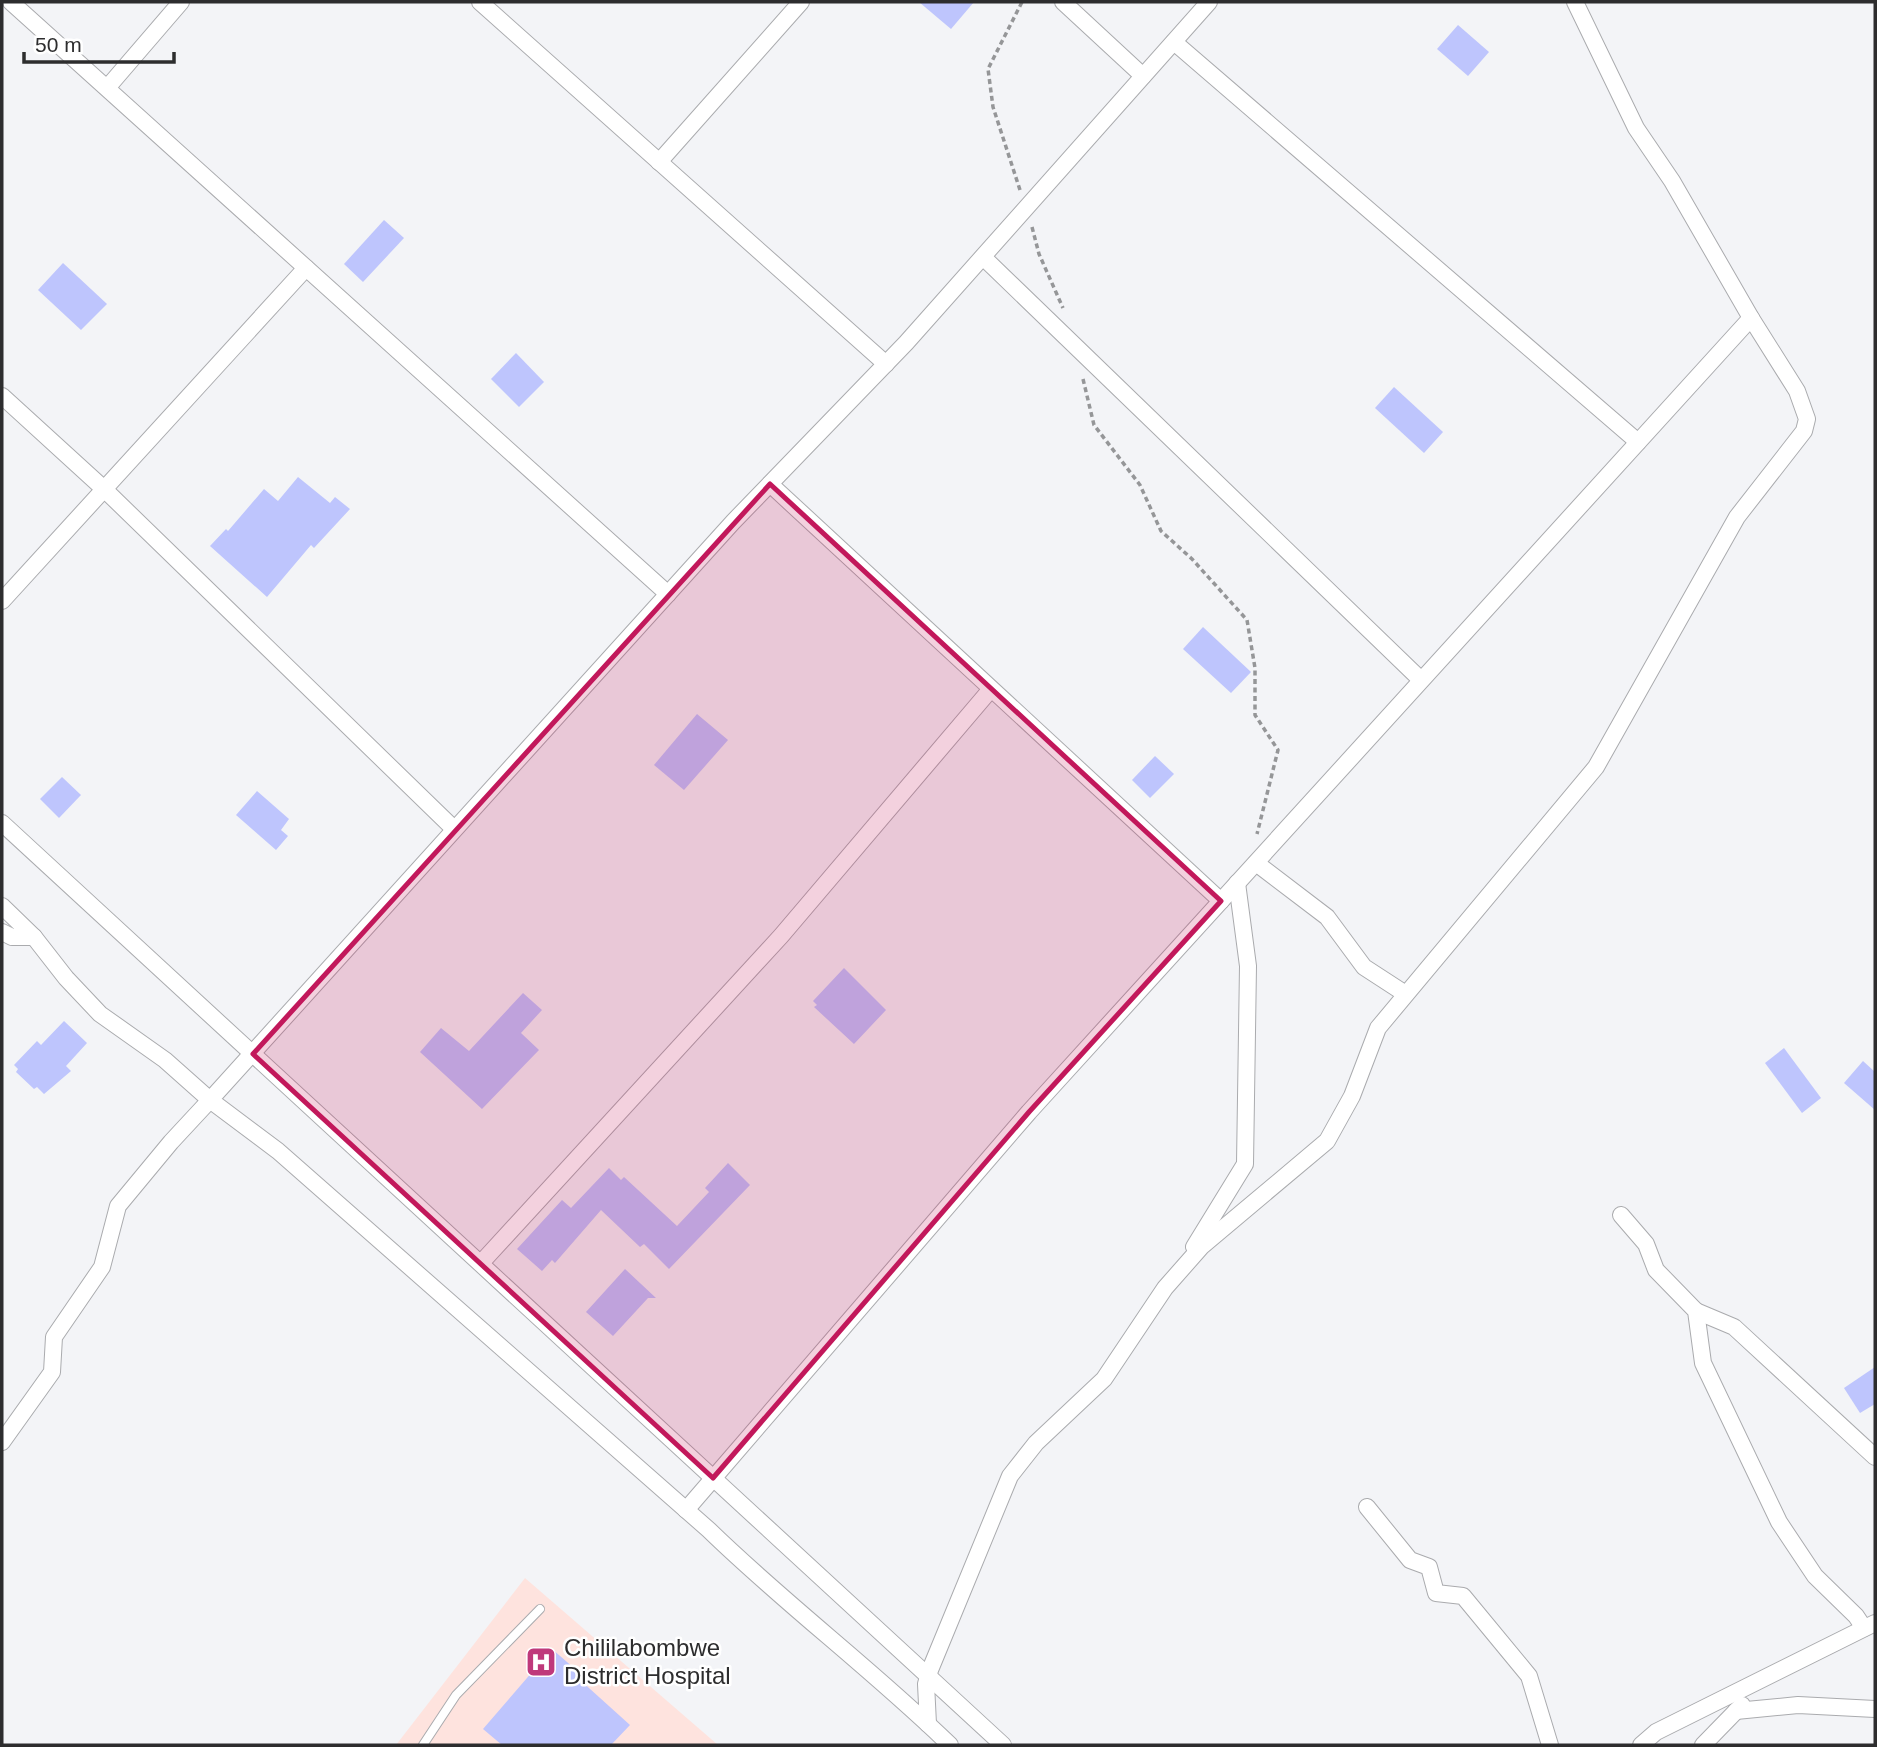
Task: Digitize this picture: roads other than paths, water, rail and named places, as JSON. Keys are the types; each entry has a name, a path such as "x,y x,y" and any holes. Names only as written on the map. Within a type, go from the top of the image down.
{"street":[{"path":"11,2 668,594"},
{"path":"107,88 181,2"},
{"path":"480,2 886,364"},
{"path":"659,162 802,2"},
{"path":"1063,2 1143,76"},
{"path":"2,1442 52,1372 54,1337 102,1267 118,1206 171,1142 668,594 886,364 1209,2"},
{"path":"1179,1272 1202,1246 1327,1141 1352,1096 1378,1028 1404,993 1495,891 1596,768 1737,517 1804,431 1807,419 1797,391 1751,318 1672,181 1636,128 1575,2"},
{"path":"1174,42 1638,442"},
{"path":"983,257 1421,680"},
{"path":"2,601 306,268"},
{"path":"686,1510 1029,1112 1751,318"},
{"path":"2,396 104,489 453,828"},
{"path":"770,484 1221,901"},
{"path":"481,1263 781,936 990,689"},
{"path":"2,823 1003,1745"},
{"path":"1256,863 1327,917 1364,967 1404,993"},
{"path":"928,1724 929,1676 1010,1476 1036,1443 1104,1379 1179,1272 1245,1164 1248,966 1237,883"},
{"path":"2,906 34,937 66,978 100,1014 165,1059 210,1100 278,1151 686,1510 758,1578 813,1620 950,1745"},
{"path":"2,932 12,937 34,937"},
{"path":"1621,1215 1646,1244 1657,1270 1696,1311 1734,1327 1875,1457"},
{"path":"1641,1745 1656,1732 1870,1626 1815,1576 1779,1522 1703,1363 1696,1311"},
{"path":"1367,1507 1410,1560 1429,1567 1436,1593 1463,1596 1529,1676 1550,1745"},
{"path":"1703,1745 1774,1674"},
{"path":"1736,1711 1798,1705 1875,1709"}],"lane":[{"path":"423,1745 456,1695 540,1609"}],"place":[{"name":"Chililabombwe District Hospital","path":"541,1662"}]}
